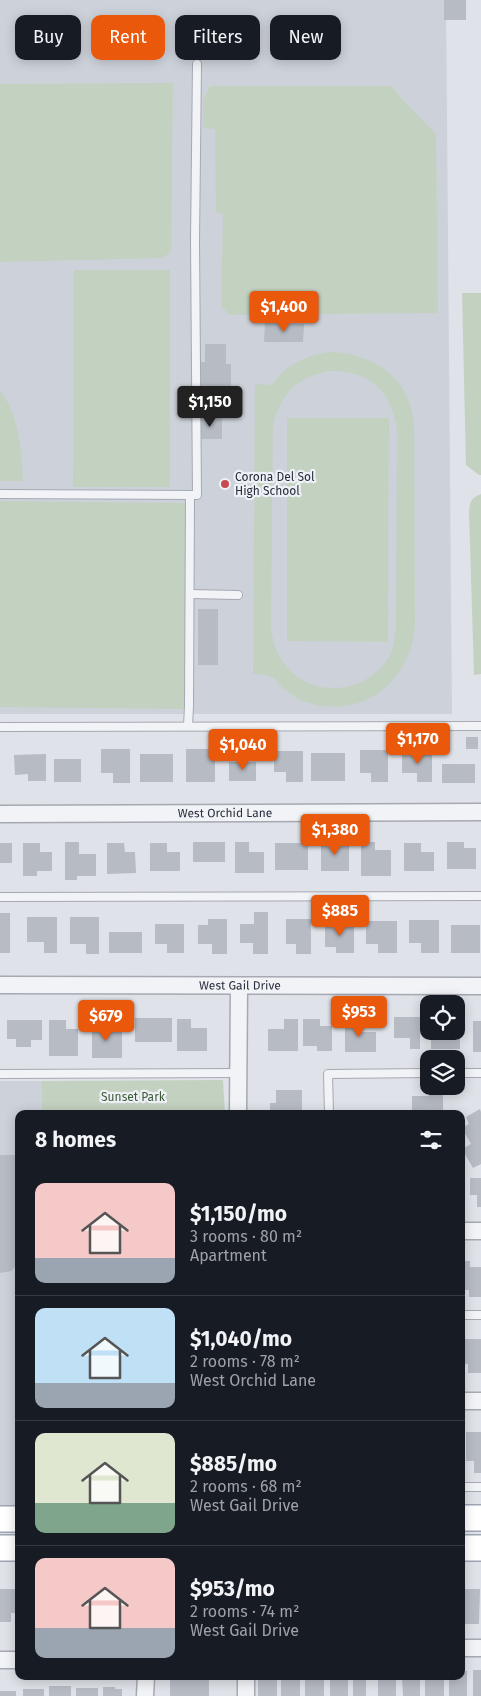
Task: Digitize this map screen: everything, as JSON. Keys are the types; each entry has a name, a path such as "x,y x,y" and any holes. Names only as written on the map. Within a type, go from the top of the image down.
{"main road":[{"path":"0,1518 15,1518"},
{"path":"465,1518 481,1518"},
{"path":"0,1548 15,1548"},
{"path":"465,1548 481,1548"}],"street":[{"name":"West Orchid Lane","path":"0,814 481,812"},
{"name":"West Gail Drive","path":"0,985 481,986"},
{"path":"238,1110 239,986"},
{"path":"465,1231 481,1231"},
{"path":"465,1401 481,1401"},
{"path":"465,1648 481,1648"},
{"path":"0,1660 15,1660"},
{"path":"146,1680 146,1696"},
{"path":"246,1680 246,1696"}],"lane":[{"path":"0,494 197,495 195,241 197,64"},
{"path":"188,726 190,495"},
{"path":"190,594 238,595"},
{"path":"0,727 481,726"},
{"path":"0,897 481,896"},
{"path":"0,1074 238,1073"},
{"path":"329,1110 328,1074 420,1073"},
{"path":"465,1073 481,1073"},
{"path":"465,1315 481,1315"},
{"path":"465,1487 481,1487"}],"shaded area":[{"name":"Corona Del Sol High School","path":"0,0 446,0 452,714 0,714"},
{"path":"0,1081 42,1081 42,1110 15,1110 15,1506 0,1506"}],"green space":[{"path":"173,83 171,252 162,258 0,262 0,84"},
{"path":"210,86 392,86 436,134 438,313 230,315 221,306 223,214 216,212 215,129 203,128 203,100"},
{"path":"74,270 170,270 170,487 73,487"},
{"path":"462,293 481,293 481,475 466,465"},
{"path":"328,352 352,355 364,358 386,370 395,378 408,399 414,426 415,626 411,646 404,664 393,680 380,692 364,701 346,706 327,706 306,702 289,692 268,675 253,674 255,384 272,385 283,372 296,362","holes":["331,371 345,372 367,379 384,394 390,403 397,428 396,626 391,653 373,675 348,686 332,688 317,686 303,680 290,671 274,643 271,626 273,426 280,405 292,388 319,373"]},
{"path":"0,390 16,422 23,481 0,481"},
{"path":"287,418 389,418 388,642 287,641"},
{"path":"481,494 481,674 474,675 469,512 472,500"},
{"path":"0,501 185,503 187,709 0,707"},
{"name":"Sunset Park","path":"223,1080 225,1110 42,1110 42,1081"}],"building":[{"path":"444,0 466,0 466,20 444,20"},
{"path":"265,323 304,324 303,342 264,342"},
{"path":"205,344 226,344 226,364 231,364 231,392 226,392 226,410 205,410 204,392 199,392 199,362 205,362"},
{"path":"199,418 222,418 222,439 199,439"},
{"path":"198,609 218,609 218,665 198,665"},
{"path":"466,737 478,737 478,749 466,749"},
{"path":"101,749 130,749 130,783 113,783 113,773 101,773"},
{"path":"186,749 215,749 215,782 186,782"},
{"path":"360,750 388,750 388,782 371,782 371,773 360,773"},
{"path":"274,751 303,751 303,782 286,782 286,772 274,772"},
{"path":"402,752 432,752 432,782 417,782 417,773 402,773"},
{"path":"311,753 345,753 345,781 311,781"},
{"path":"46,754 46,781 28,781 28,774 15,775 14,755"},
{"path":"140,754 173,754 173,782 140,782"},
{"path":"54,759 81,759 81,782 54,782"},
{"path":"229,762 256,762 256,781 229,781"},
{"path":"442,764 475,764 475,783 442,783"},
{"path":"65,842 79,842 79,854 96,854 96,876 77,876 77,880 65,880"},
{"path":"193,842 225,842 225,862 193,862"},
{"path":"235,842 249,842 249,852 264,852 264,873 235,873"},
{"path":"321,842 349,842 349,871 321,871"},
{"path":"361,842 375,842 375,850 391,850 391,876 361,876"},
{"path":"447,842 464,842 464,848 476,848 476,869 447,869"},
{"path":"0,843 12,843 12,863 0,863"},
{"path":"23,843 40,843 40,852 52,852 52,871 37,871 37,876 23,876"},
{"path":"107,843 124,843 125,852 135,852 136,873 107,874"},
{"path":"150,843 167,843 167,852 180,852 180,871 150,871"},
{"path":"275,843 308,843 308,870 275,870"},
{"path":"404,843 421,843 421,852 434,852 434,871 404,871"},
{"path":"254,912 268,912 268,954 253,954 253,943 240,943 240,924 254,924"},
{"path":"0,913 10,913 10,953 0,953"},
{"path":"27,917 57,917 57,953 44,953 44,942 27,942"},
{"path":"70,917 99,917 99,954 86,954 86,944 70,944"},
{"path":"208,919 227,919 227,954 212,954 212,944 198,944 198,925 208,925"},
{"path":"286,919 311,919 311,954 296,954 296,944 286,944"},
{"path":"409,920 439,920 439,953 421,953 421,943 409,943"},
{"path":"366,921 397,921 397,953 378,953 378,944 366,944"},
{"path":"325,922 354,922 354,953 336,953 336,947 325,947"},
{"path":"155,924 184,924 184,953 167,953 167,944 155,944"},
{"path":"451,925 480,925 480,953 451,953"},
{"path":"109,932 142,932 142,953 109,953"},
{"path":"394,1017 420,1017 420,1049 410,1049 410,1038 394,1038"},
{"path":"135,1018 172,1018 172,1042 135,1042"},
{"path":"177,1019 191,1019 191,1028 207,1028 207,1051 177,1051"},
{"path":"284,1019 298,1019 298,1051 268,1051 268,1029 284,1029"},
{"path":"303,1019 320,1019 320,1026 332,1026 332,1051 317,1051 317,1046 303,1046"},
{"path":"345,1019 359,1019 359,1032 376,1032 376,1052 345,1052"},
{"path":"7,1020 42,1020 42,1040 31,1040 31,1047 16,1047 16,1039 7,1039"},
{"path":"49,1020 66,1020 66,1029 78,1029 78,1056 49,1056"},
{"path":"92,1020 105,1020 105,1032 122,1032 122,1058 92,1058"},
{"path":"473,1021 481,1021 481,1052 473,1052"},
{"path":"431,1040 460,1040 460,1049 431,1049"},
{"path":"276,1090 302,1090 302,1110 270,1110 270,1103 276,1103"},
{"path":"443,1095 443,1110 412,1110 412,1096"},
{"path":"480,1109 481,1164 473,1168 465,1154 465,1147 471,1144 465,1133 465,1126 469,1124 466,1117"},
{"path":"0,1155 15,1155 15,1267 11,1271 0,1273"},
{"path":"470,1178 481,1178 481,1207 477,1207 477,1195 470,1195"},
{"path":"465,1261 470,1261 470,1267 481,1267 481,1297 469,1297 469,1290 465,1290"},
{"path":"465,1339 481,1339 481,1373 468,1373 468,1364 465,1364"},
{"path":"466,1432 481,1432 481,1473 474,1473 474,1461 466,1461"},
{"path":"0,1589 15,1589 15,1613 11,1613 11,1622 0,1622"},
{"path":"465,1589 480,1589 479,1624 465,1624"},
{"path":"473,1670 481,1670 481,1696 473,1696"},
{"path":"465,1671 467,1671 467,1696 449,1696 449,1680 465,1680"},
{"path":"170,1680 209,1680 209,1696 170,1696"},
{"path":"258,1680 277,1680 277,1696 258,1696"},
{"path":"281,1680 300,1680 300,1696 281,1696"},
{"path":"305,1680 324,1680 324,1696 305,1696"},
{"path":"330,1680 348,1680 348,1696 330,1696"},
{"path":"353,1680 366,1680 366,1696 353,1696"},
{"path":"378,1680 396,1680 396,1696 378,1696"},
{"path":"402,1680 420,1680 420,1696 403,1696"},
{"path":"425,1680 444,1680 444,1696 425,1696"},
{"path":"49,1686 71,1686 71,1696 49,1696"},
{"path":"103,1687 122,1689 122,1696 103,1696"},
{"path":"76,1688 98,1688 98,1696 76,1696"},
{"path":"23,1689 44,1689 44,1696 23,1696"},
{"path":"0,1691 16,1691 16,1696 0,1696"}],"place":[{"name":"Corona Del Sol High School","path":"225,484"}]}
